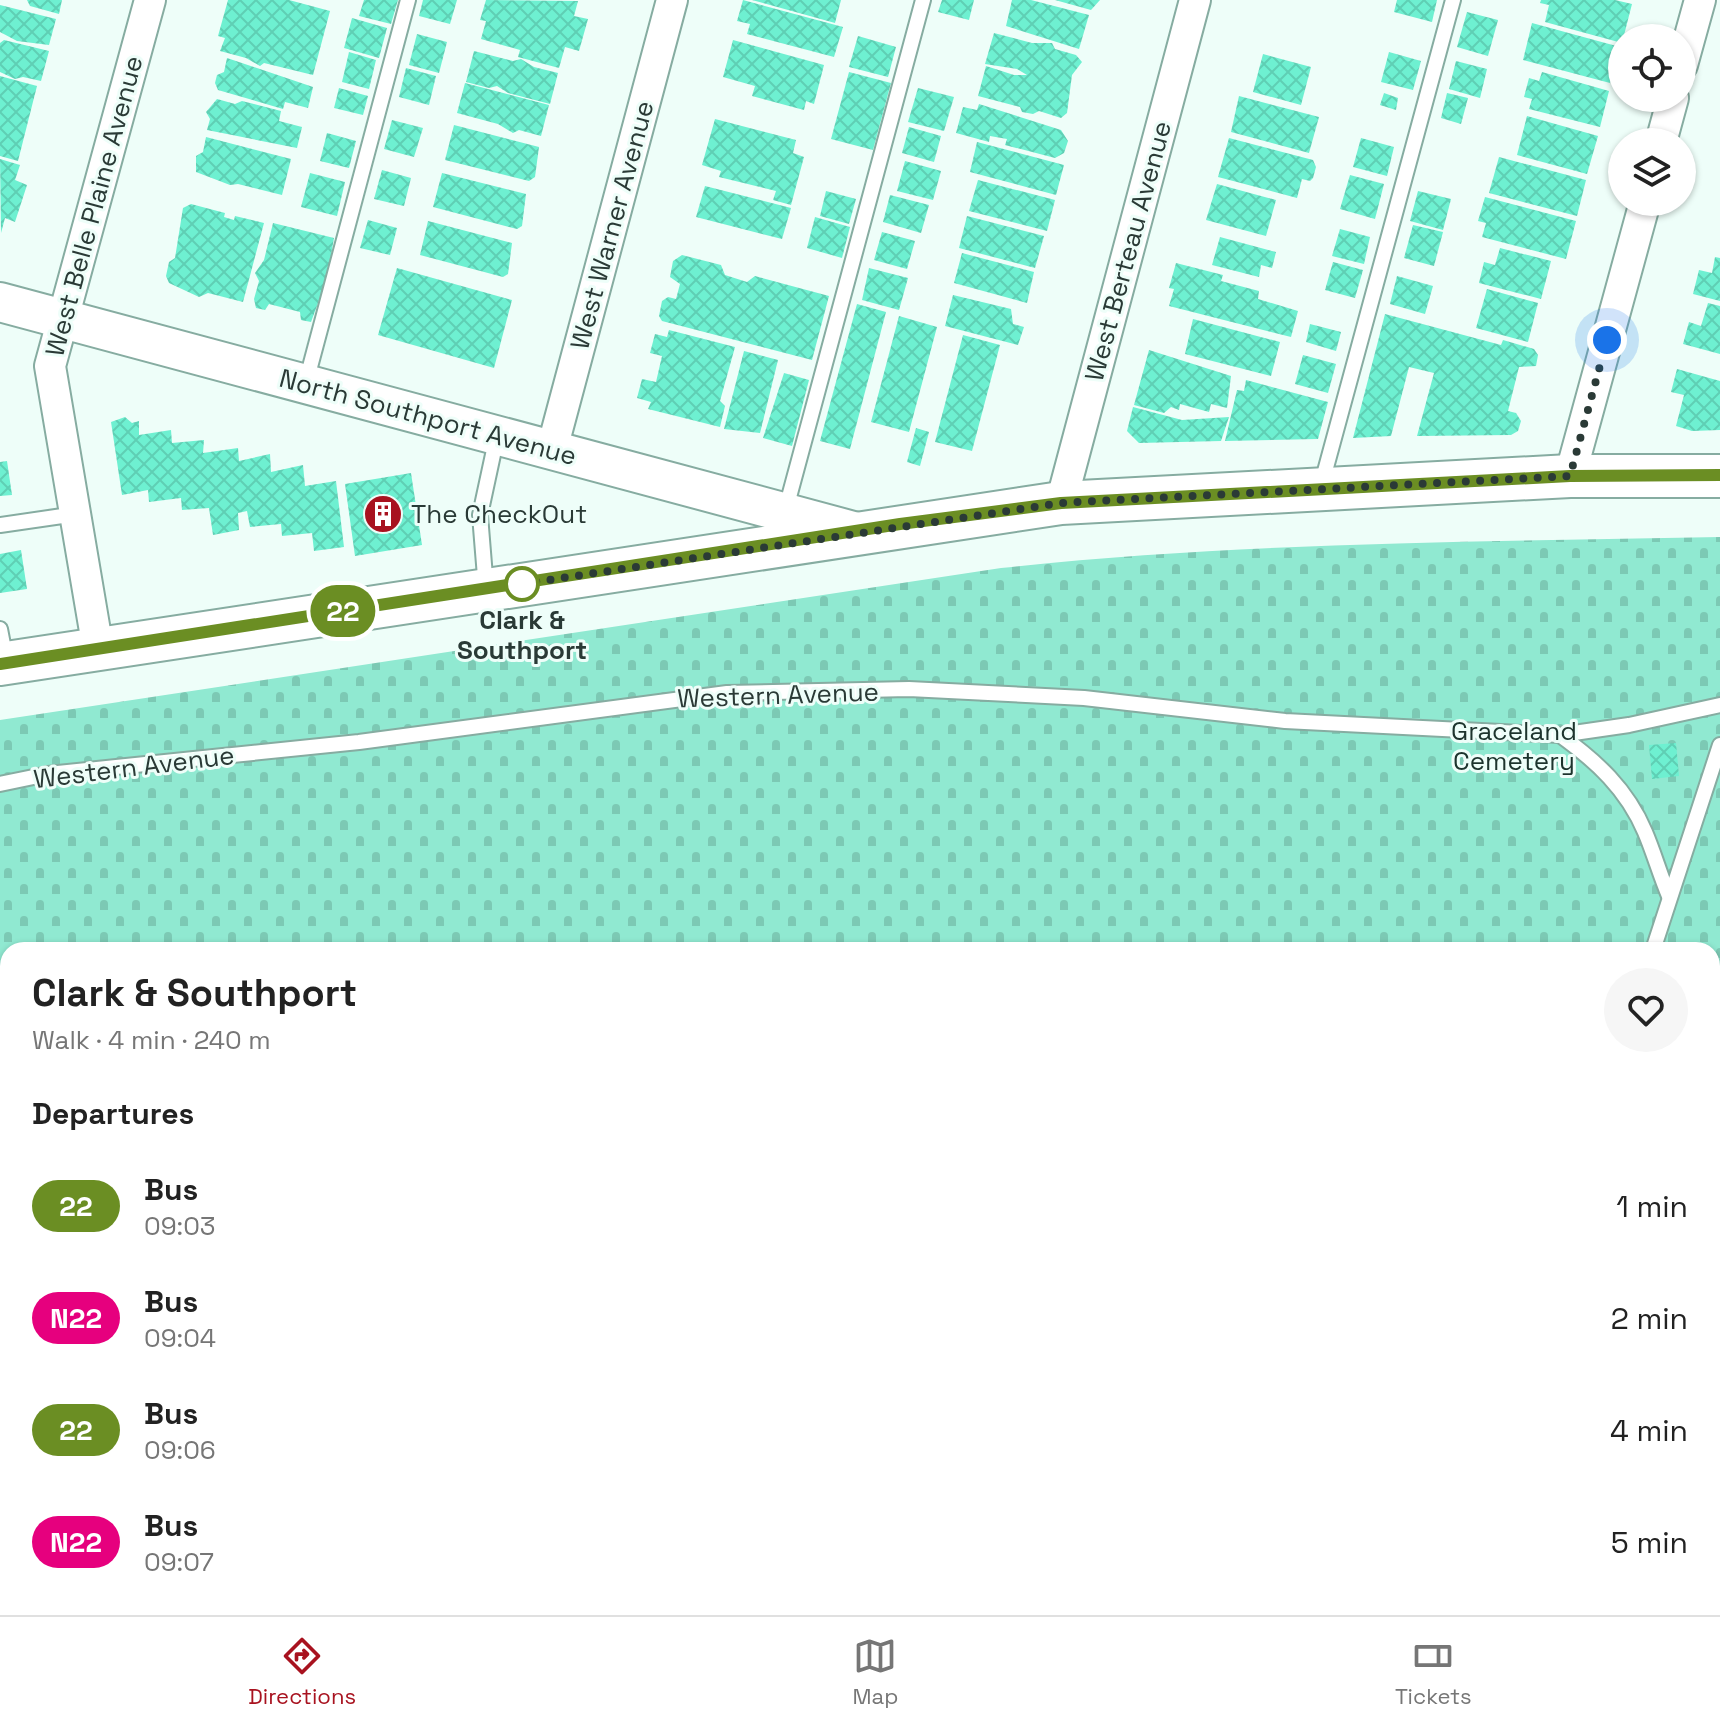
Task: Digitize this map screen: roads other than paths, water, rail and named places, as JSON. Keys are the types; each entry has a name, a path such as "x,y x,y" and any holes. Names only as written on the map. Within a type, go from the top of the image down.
{"main road":[{"path":"2,652 98,649 1061,503 1570,476 1720,476"}],"street":[{"name":"West Belle Plaine Avenue","path":"98,649 50,366 150,0"},
{"name":"West Warner Avenue","path":"552,449 672,0"},
{"name":"West Berteau Avenue","path":"1061,503 1195,0"},
{"path":"1693,24 1700,0"},
{"path":"1570,476 1641,216"},
{"name":"North Southport Avenue","path":"0,302 857,532"}],"lane":[{"path":"306,384 408,0"},
{"path":"785,512 923,0"},
{"path":"1320,489 1453,0"},
{"path":"486,590 480,515 497,435"},
{"path":"0,525 76,514"},
{"name":"Western Avenue","path":"0,784 48,774 359,742 727,693 909,689 1084,698 1285,721 1560,735 1629,725 1720,705"},
{"path":"1560,735 1596,761 1626,795 1646,832 1669,896"},
{"path":"1655,942 1720,745"}],"place":[{"name":"The CheckOut","path":"383,514"},
{"name":"Clark & Southport","path":"522,584"}],"park label":[{"name":"Graceland Cemetery","path":"1514,746"}]}
